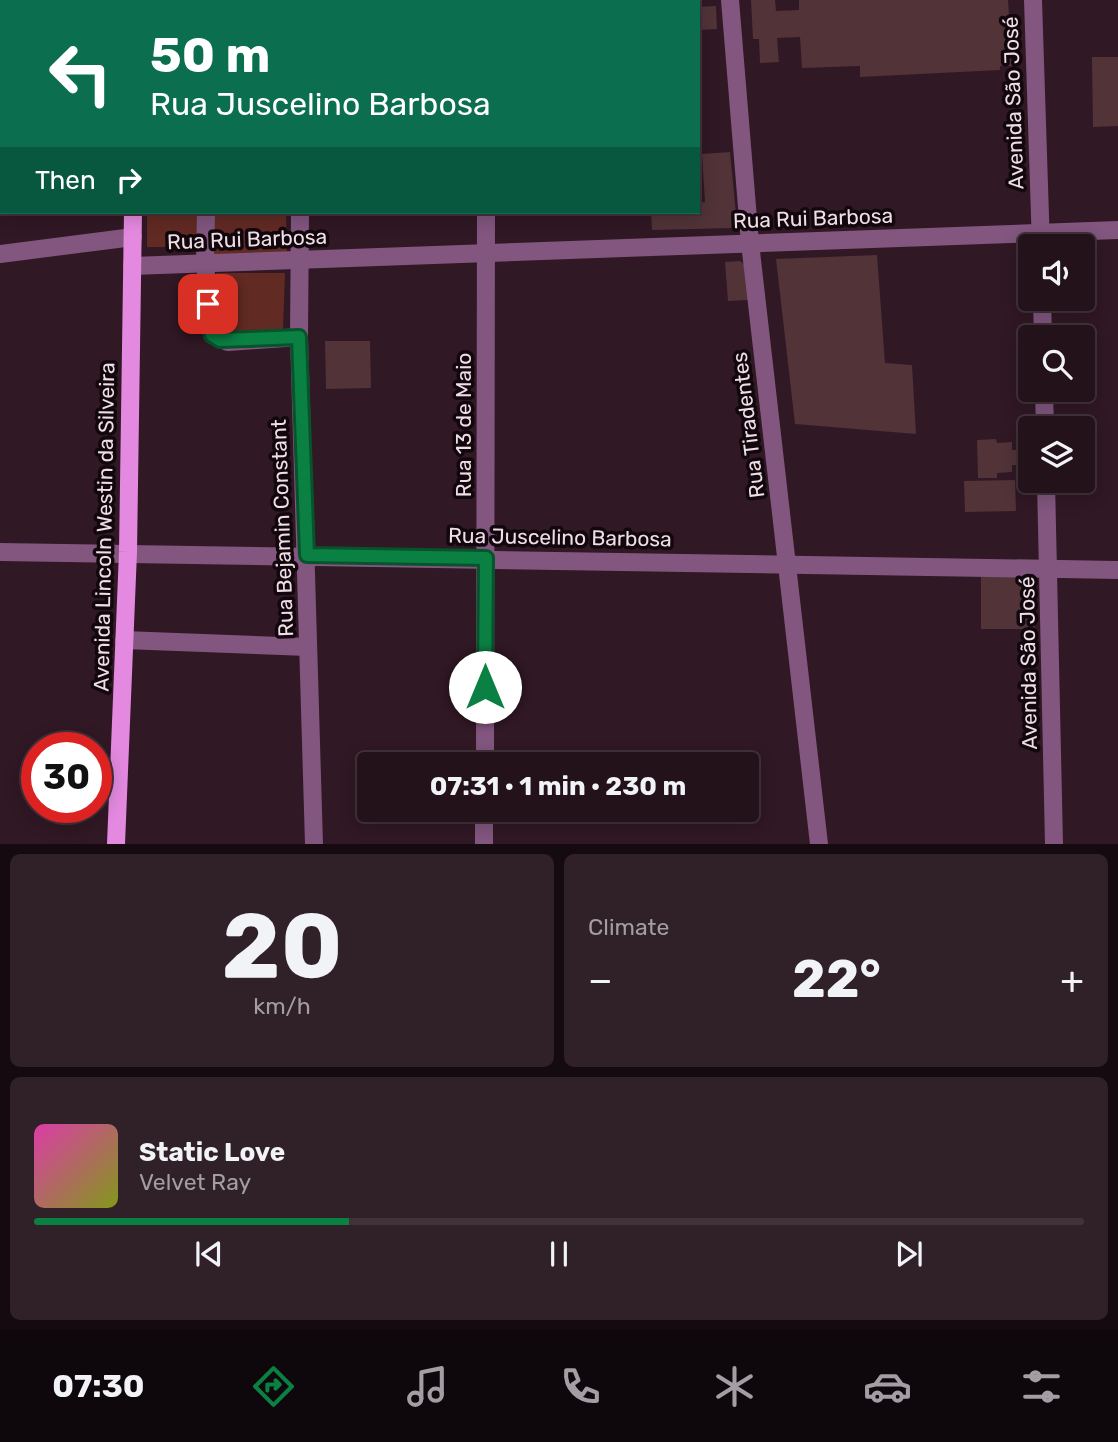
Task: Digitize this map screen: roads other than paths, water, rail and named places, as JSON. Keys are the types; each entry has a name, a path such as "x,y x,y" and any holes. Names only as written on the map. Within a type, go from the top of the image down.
{"main road":[{"name":"Avenida Lincoln Westin da Silveira","path":"117,844 128,552 133,214"}],"street":[{"name":"Rua Tiradentes","path":"730,0 750,243 819,844"},
{"name":"Avenida São José","path":"1033,0 1040,234"},
{"path":"206,214 205,264 212,335 228,342 299,337"},
{"name":"Rua Bejamin Constant","path":"300,214 299,337 314,844"},
{"name":"Rua 13 de Maio","path":"485,752 486,214"},
{"name":"Rua Rui Barbosa","path":"1083,234 1118,230"},
{"path":"0,254 133,237"},
{"name":"Rua Rui Barbosa","path":"132,266 750,243 1018,239"},
{"name":"Avenida São José","path":"1046,493 1054,844"},
{"name":"Rua Juscelino Barbosa","path":"0,552 1118,570"},
{"path":"124,640 308,647"},
{"path":"484,822 484,844"}]}
